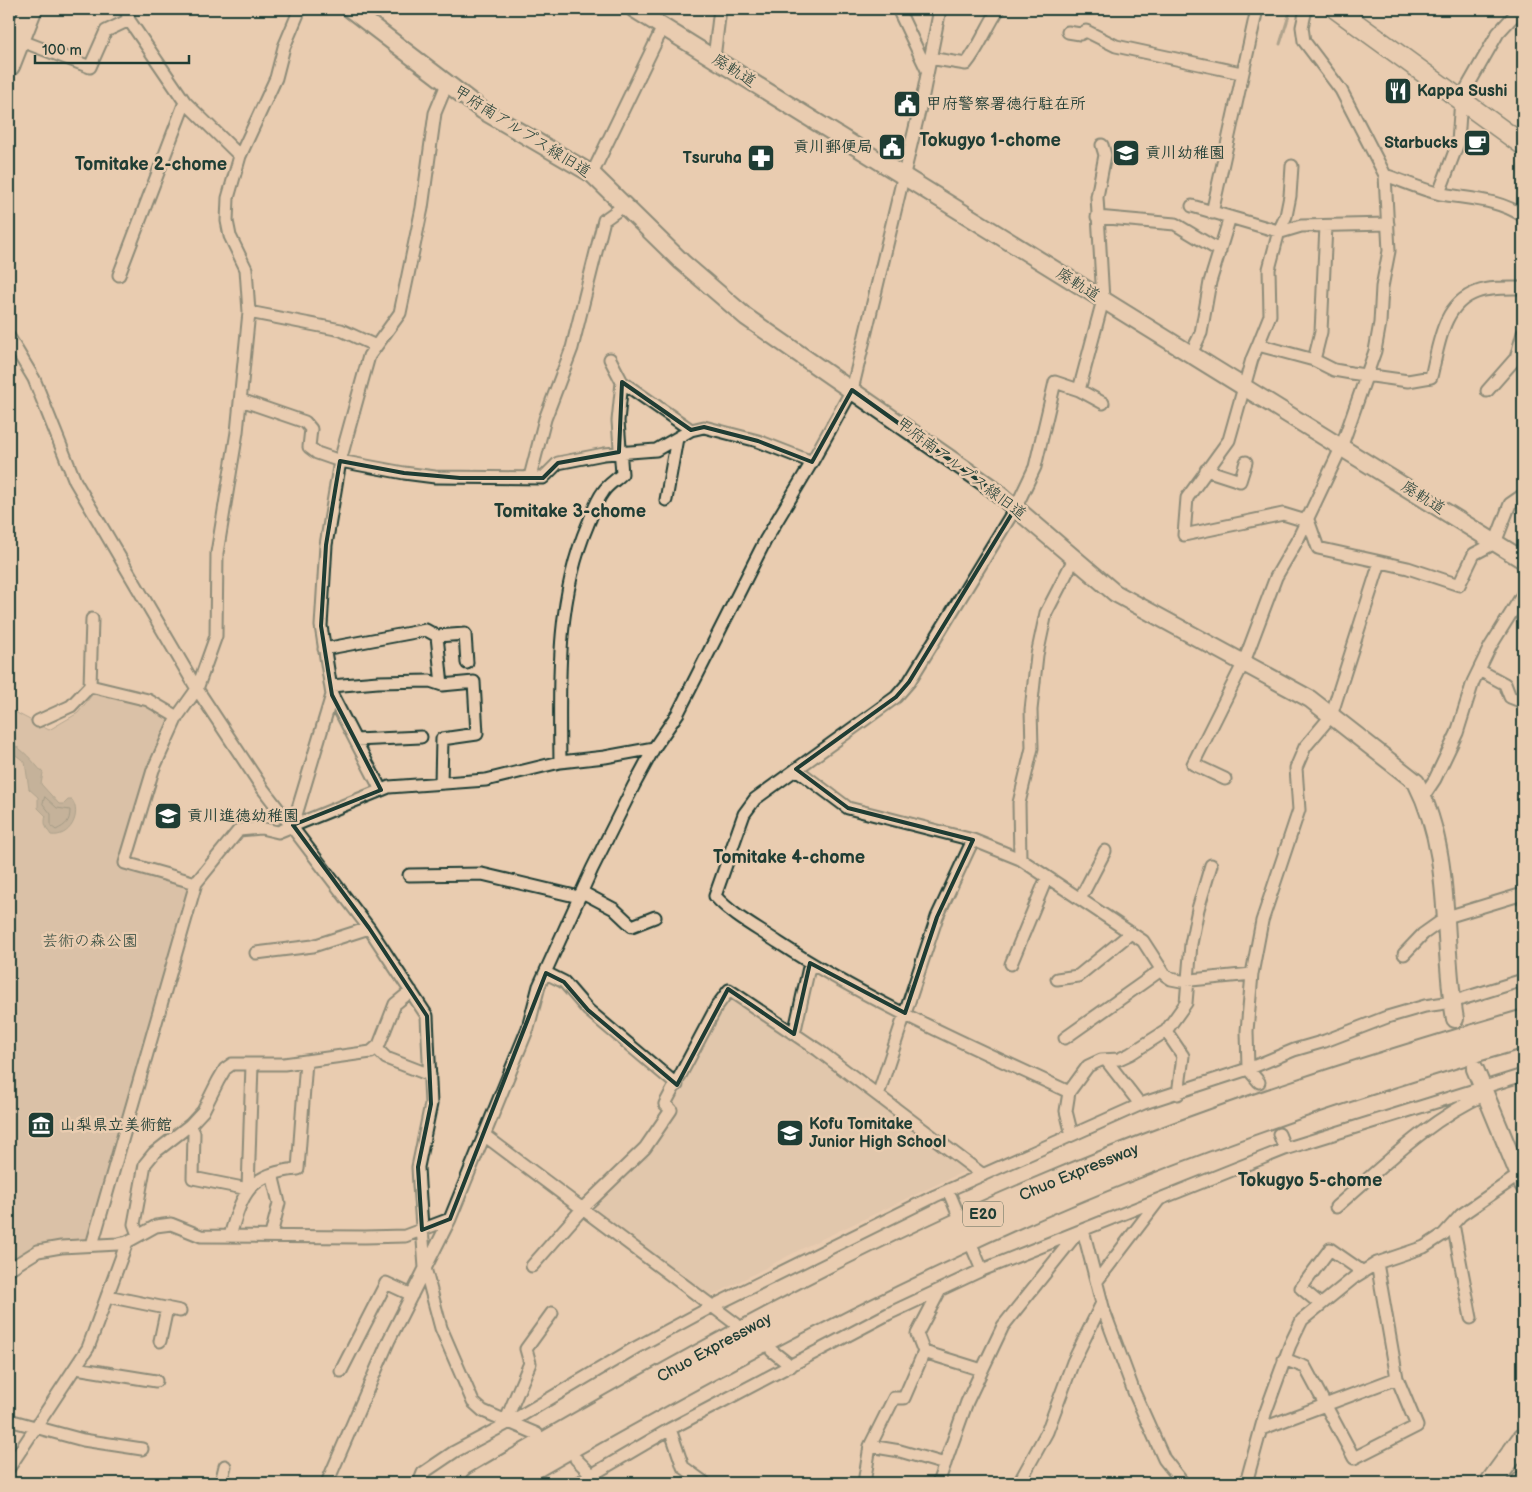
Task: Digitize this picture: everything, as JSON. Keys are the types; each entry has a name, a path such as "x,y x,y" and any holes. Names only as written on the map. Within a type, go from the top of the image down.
{"highway":[{"path":"9,65 31,9"},
{"name":"Chuo Expressway","path":"476,1483 615,1401 727,1340 920,1243 1054,1182 1299,1090 1428,1048 1523,1021"},
{"name":"Chuo Expressway","path":"507,1483 736,1355 954,1245 1181,1149 1304,1105 1432,1063 1523,1037"},
{"path":"1491,1483 1523,1439"},
{"path":"1504,1483 1523,1458"}],"main road":[{"path":"1336,9 1523,131"},
{"path":"1356,9 1464,93 1523,145"}],"street":[{"path":"196,883 125,863 153,770 177,716 197,689 216,636 217,553 241,400 249,312 246,269 230,236 227,222 228,198 240,156 276,78 284,47 300,9"},
{"name":"甲府南アルプス線旧道","path":"350,9 482,110 592,174 682,262 746,317 969,470 1016,507 1115,593 1310,698 1416,782 1423,796 1442,866 1452,1002 1455,1019"},
{"name":"廃軌道","path":"634,9 1523,560"},
{"path":"714,58 720,9"},
{"path":"898,9 928,64"},
{"path":"327,1483 389,1340 450,1219 498,1096 528,1028 546,973 616,818 654,748 678,713 766,538 812,462 852,390 903,176 940,9"},
{"path":"928,64 966,64 974,54 988,25 999,9"},
{"path":"1212,212 1241,73 1257,9"},
{"path":"1225,778 1193,764 1244,662 1276,577 1341,448 1375,351 1380,322 1382,286 1389,250 1385,175 1341,90 1304,41 1302,27 1306,9"},
{"path":"1439,193 1458,143 1464,93 1498,33 1520,9"},
{"path":"19,40 90,67 106,31 127,14 185,102 240,156"},
{"path":"592,174 663,27"},
{"path":"1068,32 1080,34 1086,31 1116,46 1241,73"},
{"path":"381,790 332,691 321,626 322,582 340,462 369,356 400,313 422,208 435,113 448,84"},
{"path":"119,275 185,102"},
{"path":"1079,390 1103,300 1103,275 1097,216 1097,197 1105,155 1102,144"},
{"path":"1292,166 1290,196 1286,216 1279,231 1269,269 1270,315 1258,345 1229,440 1186,498 1184,535 1283,514 1306,519"},
{"path":"1385,175 1439,193 1486,200 1514,209 1523,216"},
{"path":"530,477 545,419 572,348 604,220 625,205"},
{"path":"1192,206 1279,231 1289,231 1301,226 1388,224"},
{"path":"1097,216 1175,224 1220,251"},
{"path":"1191,354 1200,333 1210,282 1230,217"},
{"path":"1314,360 1321,332 1326,226"},
{"path":"1258,345 1314,360 1334,370 1408,381 1431,376 1449,314 1456,304 1478,291 1523,288"},
{"path":"249,312 341,330 376,346"},
{"path":"1488,391 1516,358 1523,333"},
{"path":"9,337 34,379 75,482 197,689 264,789 369,928 427,1016 431,1104 418,1167 425,1268 441,1328 473,1402 483,1411 538,1434"},
{"path":"610,359 622,382 691,430"},
{"path":"560,762 560,690 564,605 579,545 598,501 603,491 622,474 618,421 622,382"},
{"path":"1069,1092 906,1013 810,963 735,915 715,896 744,814 755,798 896,697 909,682 1016,507 1035,467 1055,382 1079,390 1103,403"},
{"path":"241,400 306,422 311,429 309,447 317,453 340,462 434,477 543,478 558,463 619,452 656,450 691,430 704,427 758,441 812,462"},
{"path":"666,500 676,438"},
{"path":"1206,470 1240,482 1246,462"},
{"path":"1306,519 1318,548 1408,568 1453,585 1459,585 1474,554 1495,543 1510,504 1523,495"},
{"path":"1020,859 1019,803 1032,748 1031,710 1037,655 1046,613 1074,559"},
{"path":"1259,1082 1248,1069 1247,1031 1252,974 1262,920 1299,810 1296,768 1305,747 1331,716 1380,562"},
{"path":"1423,796 1435,779 1457,733 1479,670 1490,647 1523,594"},
{"path":"38,721 71,706 90,686 92,619"},
{"path":"324,649 426,630 437,636 466,634 468,663"},
{"path":"437,636 442,685"},
{"path":"1479,670 1506,684 1510,697 1523,702"},
{"path":"332,691 430,681 442,685 474,682 477,734 442,739 441,783"},
{"path":"90,686 148,700 177,716"},
{"path":"293,825 332,691"},
{"path":"355,740 421,737"},
{"path":"92,1245 196,883 239,830 261,828 278,832 390,787 486,780 560,762 605,757 654,748"},
{"path":"796,769 848,808 973,840 1020,859 1143,941 1161,970 1171,980 1252,974"},
{"path":"878,1095 937,917 973,840"},
{"path":"1080,899 1105,851"},
{"path":"1072,1135 1066,1111 1069,1092 1088,1066 1106,1060 1119,1059 1166,1031 1186,1003 1187,980 1198,909 1211,865"},
{"path":"409,875 482,874 581,894 614,909 632,926 655,917"},
{"path":"1011,964 1046,877"},
{"path":"1404,954 1424,934 1447,917 1523,894"},
{"path":"256,953 313,946 369,928"},
{"path":"1057,979 1078,976 1130,933"},
{"path":"794,1034 810,963"},
{"path":"1065,1038 1161,970"},
{"path":"546,973 564,982 588,1010 677,1085"},
{"path":"418,1483 423,1473 454,1452 635,1348 713,1306 983,1174 1140,1104 1178,1094 1294,1050 1325,1042 1387,1017 1425,1006 1452,1002 1523,980"},
{"path":"532,1266 582,1208 645,1148 670,1110 665,1104 677,1085 717,1006 729,990 794,1034 983,1174"},
{"path":"138,1235 134,1224 146,1164 154,1153 190,1126 204,1111 225,1069 232,1064 284,1064 371,1052 376,1048 395,1004 411,991"},
{"path":"1166,1031 1183,1056 1178,1094"},
{"path":"376,1048 386,1058 430,1075"},
{"path":"1106,1060 1140,1104"},
{"path":"190,1126 194,1132 193,1178 248,1189 272,1174 298,1169 306,1061"},
{"path":"230,1236 238,1209 248,1189 252,1064"},
{"path":"1246,1483 1284,1359 1302,1320 1363,1272 1377,1264 1424,1247 1444,1234 1461,1215 1521,1180 1475,1069"},
{"path":"578,1483 670,1429 888,1314 982,1270 1285,1149 1484,1090 1523,1075"},
{"path":"1336,1207 1402,1149 1484,1090"},
{"path":"1279,1134 1285,1149"},
{"path":"484,1136 736,1324"},
{"path":"271,1235 279,1202 272,1174"},
{"path":"948,1190 958,1214"},
{"path":"1097,1281 1159,1200"},
{"path":"9,1271 38,1251 127,1242 156,1226 171,1224 201,1236 405,1236 450,1219"},
{"path":"1453,1224 1471,1318"},
{"path":"1081,1231 1102,1303 1134,1392 1164,1459 1183,1483"},
{"path":"938,1483 967,1402 1002,1326 1081,1231"},
{"path":"9,1468 88,1348 127,1242"},
{"path":"973,1249 982,1270"},
{"path":"1320,1304 1301,1288 1330,1250 1363,1272"},
{"path":"1284,1359 1306,1367 1324,1405 1354,1458 1417,1426 1397,1378 1377,1264"},
{"path":"342,1370 386,1283 412,1295"},
{"path":"864,1483 870,1446 894,1398 904,1398 924,1352 917,1334 940,1290"},
{"path":"106,1296 180,1311"},
{"path":"1019,1483 1047,1432 1073,1362 1102,1303"},
{"path":"160,1341 166,1308"},
{"path":"509,1421 530,1363 526,1349 552,1313"},
{"path":"772,1351 790,1366"},
{"path":"924,1352 982,1370"},
{"path":"76,1368 156,1381"},
{"path":"1261,1429 1397,1378"},
{"path":"9,1420 83,1440 142,1449"},
{"path":"670,1429 683,1467 706,1483"},
{"path":"870,1446 900,1451 945,1464"},
{"path":"576,1459 592,1475"},
{"path":"225,1466 222,1478 225,1483"}],"highlighted area":[{"path":"622,382 691,430 704,427 758,441 812,462 852,390 1016,507 909,682 896,697 796,769 848,808 973,840 937,917 905,1013 810,963 794,1034 728,989 677,1085 588,1010 564,982 546,973 450,1219 422,1230 418,1167 431,1104 427,1016 369,928 293,825 381,790 332,695 321,626 326,545 340,461 404,473 460,478 543,478 558,463 619,452"}],"shaded area":[{"name":"Kofu Tomitake Junior High School","path":"729,996 969,1169 809,1245 706,1299 586,1208 646,1153 677,1112 672,1102"}],"green space":[{"name":"芸術の森公園","path":"95,691 146,703 173,720 121,865 191,886 89,1240 40,1245 11,1262 9,1261 9,709 49,730 78,713"}],"water":[{"path":"9,743 23,752 43,773 41,784 59,804 72,800 76,812 75,818 69,829 64,833 51,835 48,831 45,824 46,816 38,808 38,797 29,789 25,762 9,750"}],"waterway":[{"path":"1280,44 1291,9"}],"tunnel":[{"path":"1259,1082 1279,1134"}],"place":[{"name":"Kappa Sushi","path":"1398,91"},
{"name":"甲府警察署徳行駐在所","path":"907,104"},
{"name":"Starbucks","path":"1477,143"},
{"name":"貢川郵便局","path":"892,147"},
{"name":"貢川幼稚園","path":"1126,153"},
{"name":"Tsuruha","path":"761,158"},
{"name":"貢川進徳幼稚園","path":"168,816"},
{"name":"山梨県立美術館","path":"41,1125"},
{"name":"Kofu Tomitake Junior High School","path":"790,1133"}],"district":[{"name":"Tokugyo 1-chome","path":"990,140"},
{"name":"Tomitake 2-chome","path":"151,164"},
{"name":"Tomitake 3-chome","path":"570,511"},
{"name":"Tomitake 4-chome","path":"789,857"},
{"name":"Tokugyo 5-chome","path":"1310,1180"}]}
